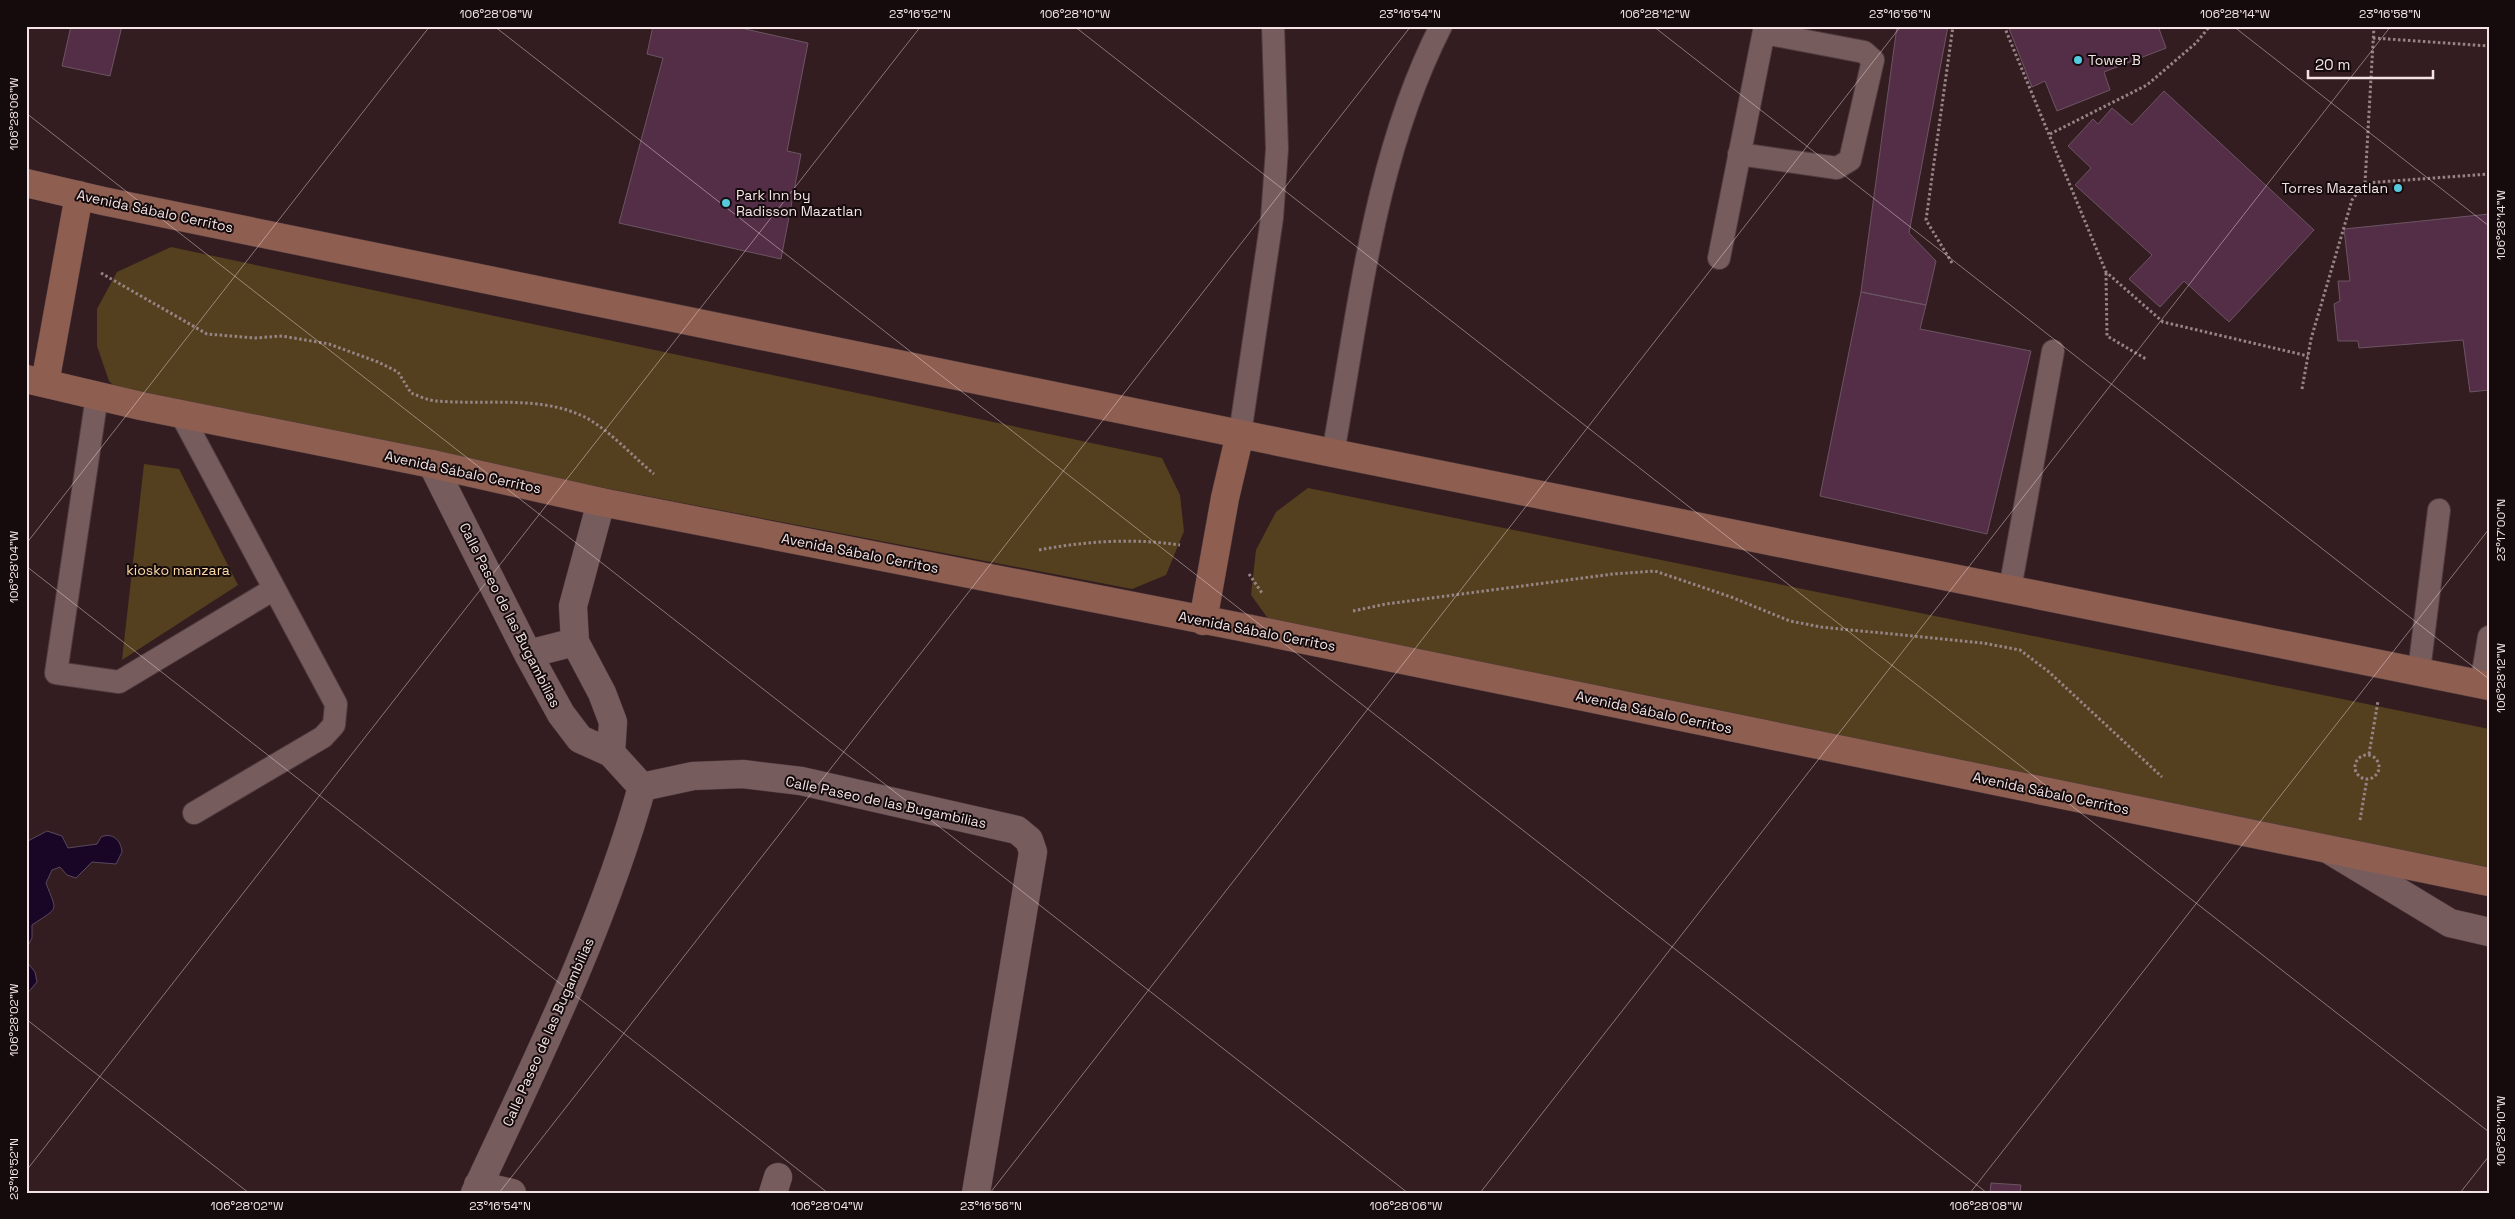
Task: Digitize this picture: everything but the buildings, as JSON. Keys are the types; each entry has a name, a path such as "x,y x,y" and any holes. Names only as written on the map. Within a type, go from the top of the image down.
{"main road":[{"name":"Avenida Sábalo Cerritos","path":"26,183 79,196 1333,453 2485,685"},
{"path":"36,381 66,264 79,196"},
{"name":"Avenida Sábalo Cerritos","path":"36,381 180,414 432,464 601,502 1203,621 2489,882"},
{"path":"1203,621 1225,498 1240,434"}],"street":[{"name":"Calle Paseo de las Bugambilias","path":"432,464 528,654 561,714 580,739 611,753"},
{"path":"601,502 573,606 575,642 602,693 613,722 611,753 642,788"},
{"path":"528,654 575,642"},
{"name":"Calle Paseo de las Bugambilias","path":"476,1189 576,971 625,847 642,788 693,776 743,774 801,782 1017,830 1029,840 1032,852 976,1193"},
{"path":"2330,850 2450,923 2489,932"},
{"path":"476,1189 512,1193"}],"lane":[{"path":"1240,434 1272,218 1277,149 1273,26"},
{"path":"1333,453 1371,242 1394,146 1422,63 1441,26"},
{"path":"1719,258 1739,154 1765,30 1864,52 1873,60 1850,160 1837,168 1739,154"},
{"path":"2010,589 2053,351"},
{"path":"97,396 56,673 119,682 274,589"},
{"path":"180,414 336,704 334,725 323,737 194,813"},
{"path":"2418,671 2439,510"},
{"path":"2485,685 2489,636"}],"path":[{"path":"1952,262 1926,220 1953,26"},
{"path":"2004,26 2106,272 2107,336 2146,359"},
{"path":"2050,134 2146,85 2196,42 2210,26"},
{"path":"2302,389 2308,356 2352,200 2365,183 2374,26"},
{"path":"2374,38 2489,46"},
{"path":"2365,183 2489,174"},
{"path":"66,264 107,275 206,334 291,338 329,344 378,362 398,372 411,393 435,401 496,402 557,407 580,414 658,478"},
{"path":"2106,272 2163,322 2308,356"},
{"path":"1034,550 1077,543 1119,541 1163,543 1217,551 1241,560 1260,592 1265,596"},
{"path":"1348,613 1386,604 1613,574 1655,571 1731,596 1790,620 1821,627 1983,643 2020,650 2049,672 2169,783"},
{"path":"2368,754 2385,664"},
{"path":"2368,754 2375,757 2380,767 2378,773 2367,779 2358,774 2356,769 2359,758 2368,754"}],"green space":[{"path":"171,247 1162,458 1180,495 1184,531 1166,575 1132,589 124,396 109,381 97,346 97,309 117,272"},
{"name":"kiosko manzara","path":"144,464 179,469 238,585 122,660"},
{"path":"1308,488 2489,729 2489,872 1275,628 1251,595 1256,550 1276,512"}],"shaded area":[{"path":"47,831 62,836 68,848 97,844 101,837 112,836 120,844 122,852 116,864 92,862 76,878 67,875 60,867 52,870 46,883 54,908 48,915 32,925 32,938 26,949 26,842"},
{"path":"26,961 35,972 37,982 26,995"}],"place":[{"name":"Tower B","path":"2078,60"},
{"name":"Torres Mazatlan","path":"2398,188"},
{"name":"Park Inn by Radisson Mazatlan","path":"726,203"}]}
